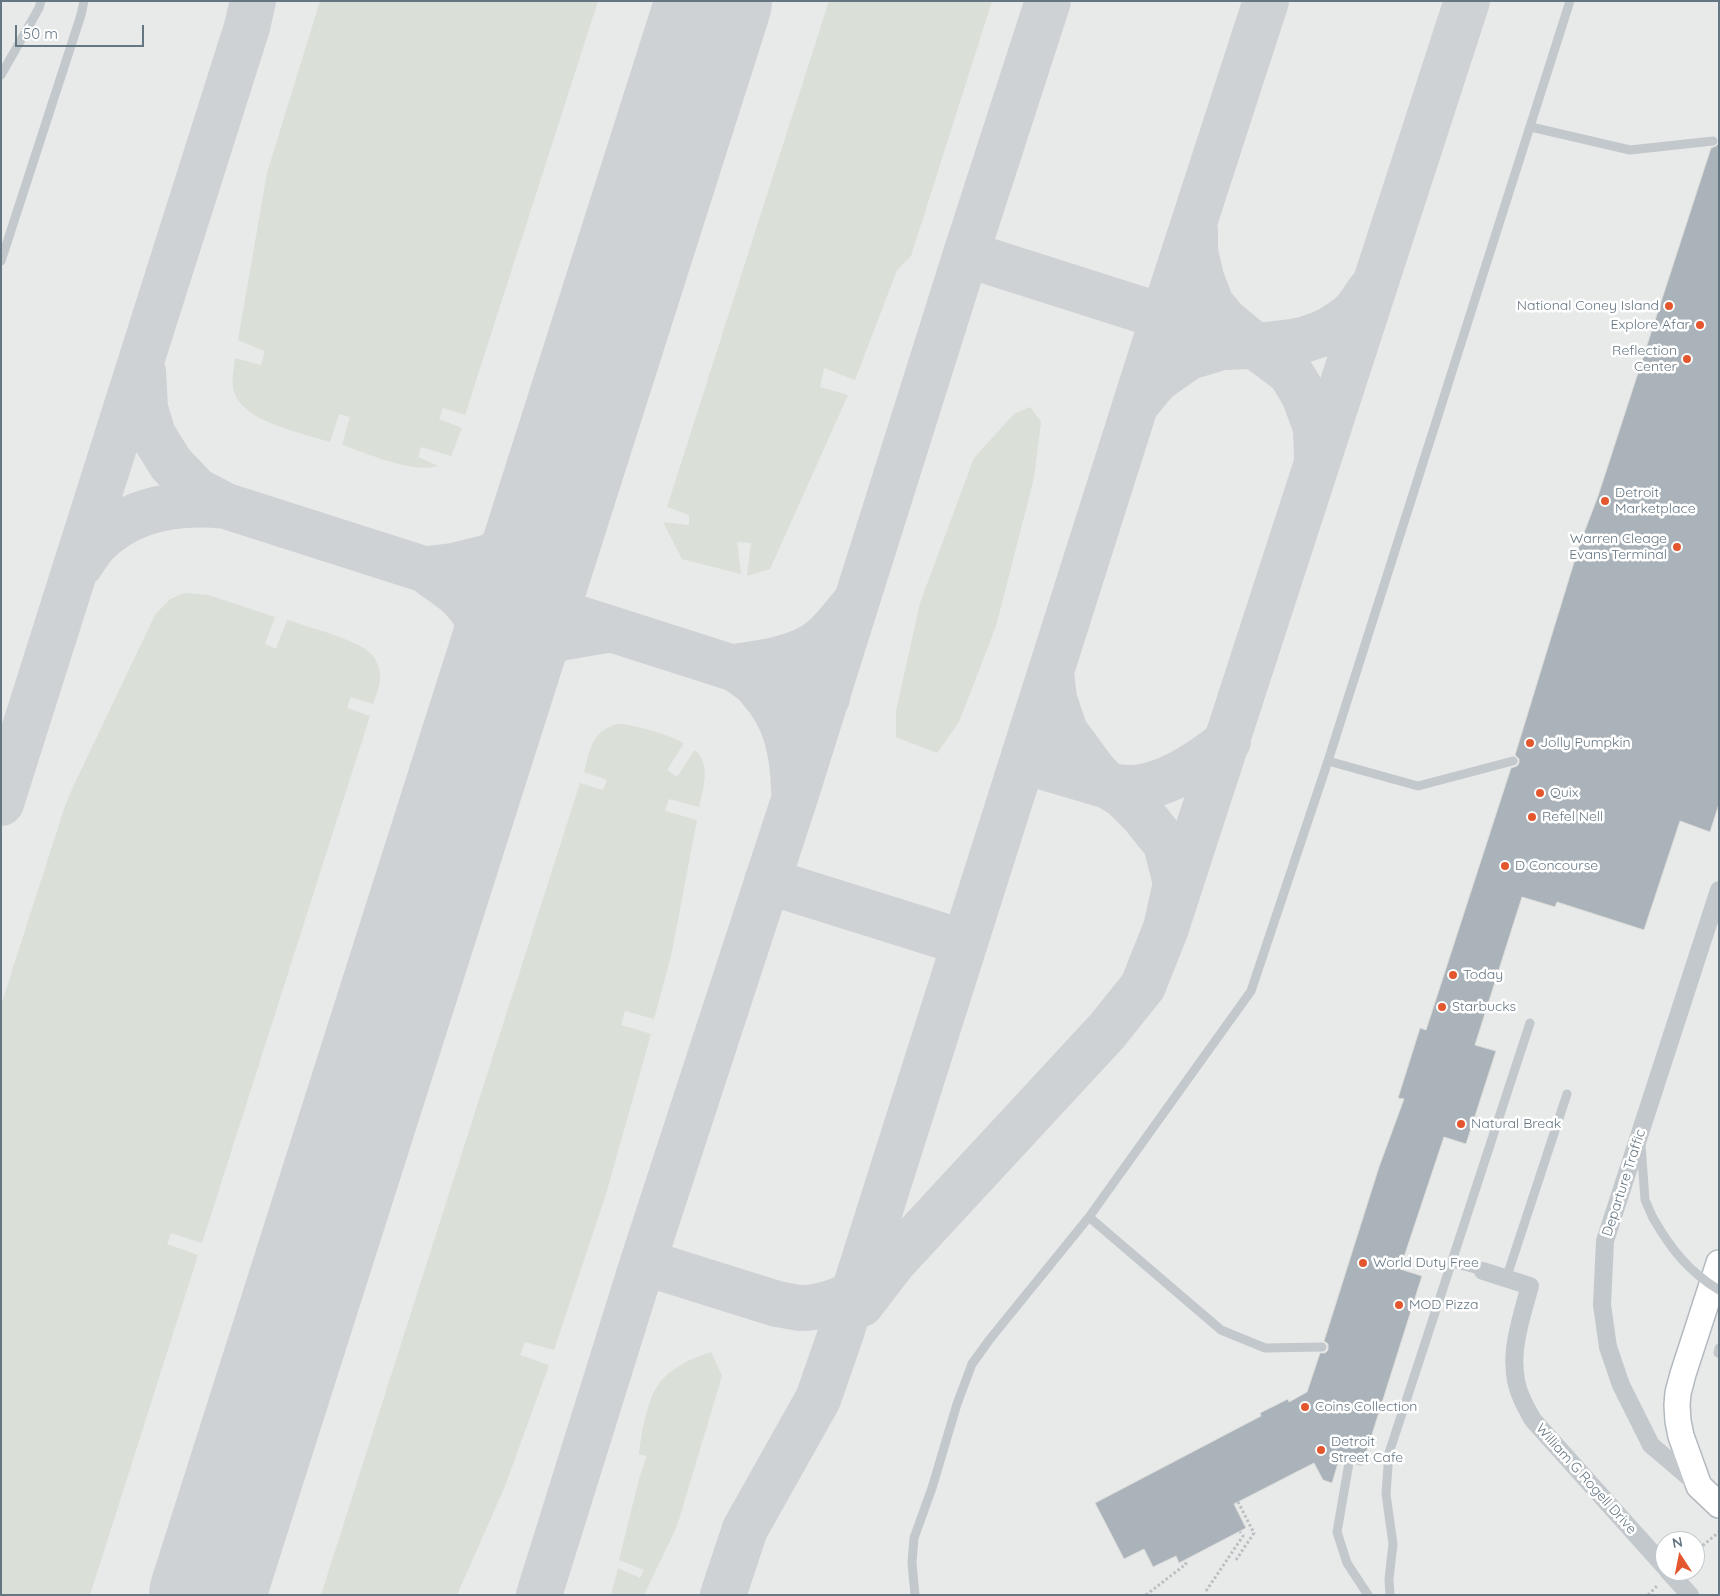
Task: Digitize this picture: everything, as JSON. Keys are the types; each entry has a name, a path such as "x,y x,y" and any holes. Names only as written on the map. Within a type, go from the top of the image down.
{"street":[{"name":"Departure Traffic","path":"1699,1486 1651,1445 1621,1385 1608,1347 1602,1304 1605,1241 1719,890"},
{"path":"1719,1263 1678,1393 1678,1421 1681,1436 1699,1486 1719,1505"},
{"name":"William G Rogell Drive","path":"1482,1271 1530,1286 1515,1348 1515,1369 1516,1383 1521,1399 1533,1420 1655,1556"},
{"path":"1677,1581 1690,1595"}],"lane":[{"path":"1,75 36,15 41,1"},
{"path":"1,261 84,1"},
{"path":"915,1595 912,1563 914,1538 932,1488 957,1404 972,1364 1089,1217 1251,991 1328,761 1570,1"},
{"path":"1531,127 1630,150 1713,141"},
{"path":"1328,761 1418,786 1513,761"},
{"path":"1390,1595 1389,1579 1392,1544 1386,1494 1389,1453 1530,1023"},
{"path":"1506,1279 1567,1094"},
{"path":"1640,1135 1645,1200 1653,1218 1683,1262 1695,1274 1719,1290"},
{"path":"1089,1217 1221,1330 1265,1348 1322,1347"},
{"path":"1452,1264 1482,1271"},
{"path":"1718,1353 1719,1348"},
{"path":"1349,1463 1337,1532 1347,1562 1368,1595"}],"path":[{"path":"1236,1560 1254,1532 1238,1502"},
{"path":"1206,1591 1242,1536 1240,1532"},
{"path":"1705,1544 1719,1532"},
{"path":"1233,1550 1240,1554"},
{"path":"1146,1595 1186,1564 1184,1560"}],"shaded area":[{"path":"1,1 1719,1 1719,1595 1,1595"},
{"path":"320,1 598,1 465,415 443,408 439,419 462,428 451,456 421,447 418,457 438,466 428,468 403,465 342,445 350,417 339,414 330,442 275,425 249,411 234,392 235,358 261,365 265,351 238,340 267,173"},
{"path":"829,1 992,1 911,256 897,270 855,380 824,368 820,387 848,395 770,569 747,576 751,543 737,542 741,574 682,559 663,522 689,525 689,515 667,507"},
{"path":"1030,407 1041,422 1034,478 996,626 959,722 937,753 896,737 896,711 920,603 974,458 1014,414"},
{"path":"185,593 208,595 275,617 265,644 276,649 287,620 354,643 374,657 379,668 380,682 373,704 351,697 347,708 370,716 202,1243 171,1233 167,1244 198,1255 90,1595 1,1595 1,1005 65,806 73,787 155,615 170,599"},
{"path":"617,724 651,730 684,743 667,770 677,777 694,751 696,751 701,757 705,778 699,807 669,799 665,811 697,820 671,956 654,1019 625,1011 621,1025 651,1034 606,1194 554,1350 525,1342 520,1355 549,1365 505,1486 457,1595 321,1595 580,783 603,790 607,780 584,772 590,749 602,731"},
{"path":"711,1352 722,1376 677,1526 644,1595 611,1595 618,1568 640,1578 644,1570 619,1560 639,1479 647,1456 639,1454 643,1428 654,1392 663,1379 675,1369 696,1357"}],"building":[{"name":"D Concourse","path":"1719,143 1719,804 1710,832 1680,821 1644,930 1557,902 1555,907 1522,897 1475,1045 1496,1051 1466,1144 1444,1137 1400,1269 1422,1276 1362,1466 1355,1464 1355,1460 1351,1457 1346,1457 1343,1461 1339,1460 1332,1483 1323,1480 1314,1463 1234,1504 1246,1528 1179,1563 1176,1556 1153,1567 1144,1549 1124,1559 1095,1503 1261,1416 1260,1413 1288,1399 1289,1402 1307,1392 1320,1353 1325,1353 1328,1350 1328,1344 1324,1341 1379,1167 1404,1099 1398,1098 1420,1028 1426,1030 1511,768 1519,763 1519,759 1515,755 1579,546 1598,496 1711,148"}],"taxiway":[{"path":"1,803 247,27 253,1"},
{"path":"539,1595 643,1262 794,800 1048,1"},
{"path":"723,1595 745,1529 818,1399 841,1333 1163,318 1266,1"},
{"path":"1166,928 1467,1"},
{"path":"1195,230 1195,251 1201,278 1211,304 1225,321 1255,346 1294,342 1329,330 1354,313 1370,290"},
{"path":"966,254 1255,346"},
{"path":"1137,403 1156,380 1189,357 1222,347 1255,346 1290,372 1304,395 1316,428 1317,459"},
{"path":"143,371 145,408 153,435 171,464 197,491 226,506 827,698"},
{"path":"428,569 453,566 490,557 517,540 538,521 556,497"},
{"path":"80,565 94,545 109,531 140,515 173,506 226,506"},
{"path":"432,575 460,596 473,612 478,622 488,656 491,704"},
{"path":"734,667 781,659 804,651 832,631 855,603"},
{"path":"491,704 510,677 533,654 559,638 612,629"},
{"path":"736,669 758,686 769,700 782,723 790,748 794,789"},
{"path":"1051,673 1054,699 1065,732 1093,770 1108,786 1135,788 1160,782 1196,764 1228,741"},
{"path":"861,1304 894,1261 1107,1031 1143,986 1166,928 1176,883 1166,844 1142,814 1123,795 1108,786 1023,761"},
{"path":"767,881 965,943"},
{"path":"643,1262 777,1304 800,1308 829,1304 847,1297 872,1281"}],"runway":[{"path":"207,1595 714,1"}],"place":[{"name":"National Coney Island","path":"1669,306"},
{"name":"Explore Afar","path":"1700,325"},
{"name":"Reflection Center","path":"1687,359"},
{"name":"Detroit Marketplace","path":"1605,501"},
{"name":"Warren Cleage Evans Terminal","path":"1677,547"},
{"name":"Jolly Pumpkin","path":"1530,743"},
{"name":"Quix","path":"1540,793"},
{"name":"Refel Nell","path":"1532,817"},
{"name":"D Concourse","path":"1505,866"},
{"name":"Today","path":"1453,975"},
{"name":"Starbucks","path":"1442,1007"},
{"name":"Natural Break","path":"1461,1124"},
{"name":"World Duty Free","path":"1363,1263"},
{"name":"MOD Pizza","path":"1399,1305"},
{"name":"Coins Collection","path":"1305,1407"},
{"name":"Detroit Street Cafe","path":"1321,1450"}]}
